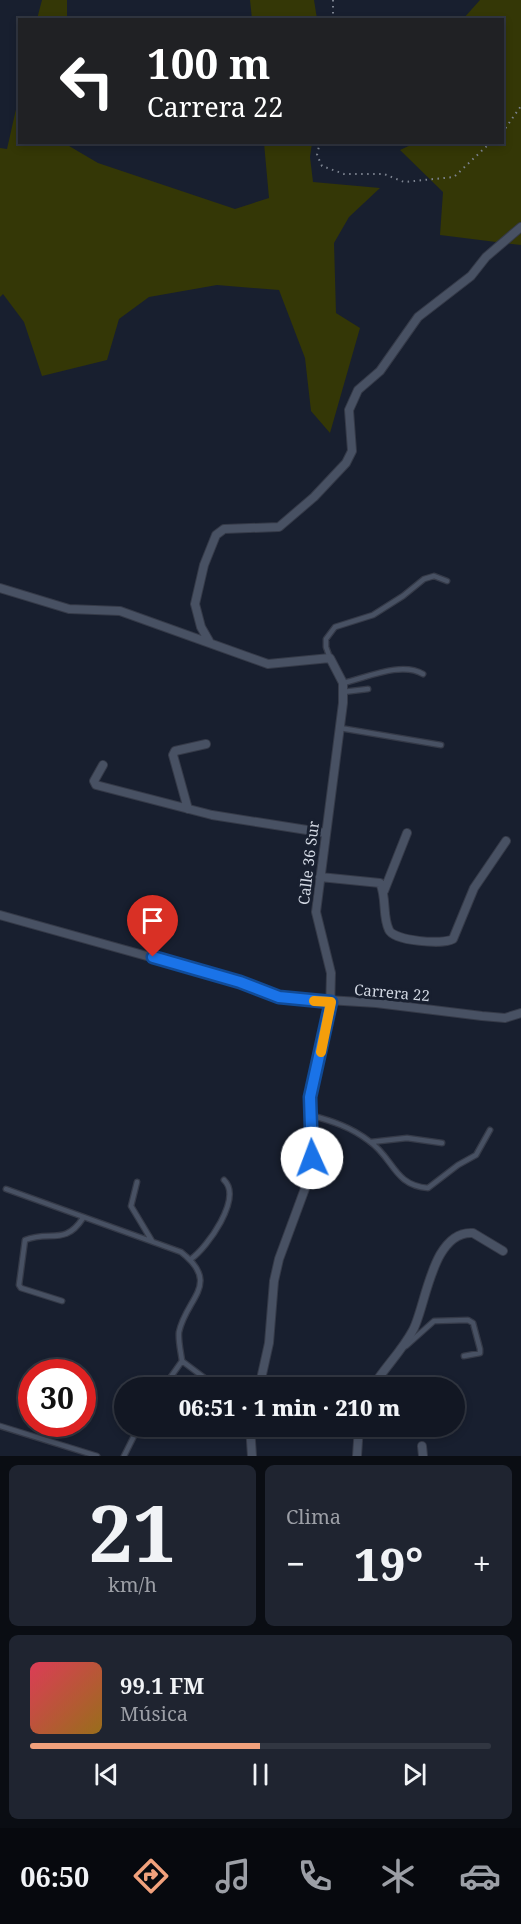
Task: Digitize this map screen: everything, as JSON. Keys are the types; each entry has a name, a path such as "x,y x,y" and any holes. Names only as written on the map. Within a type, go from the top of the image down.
{"street":[{"path":"209,641 201,627 195,604 204,565 216,535 224,529 279,527 314,497 346,462 352,450 349,410 358,390 380,371 418,317 471,276 486,257 521,227"},
{"path":"0,588 69,609 120,611 268,664 330,658 343,688"},
{"name":"Calle 36 Sur","path":"261,1377 269,1343 274,1281 279,1259 310,1175 312,1090 331,1002 331,973 316,912 340,728 343,688"},
{"path":"188,809 173,755 175,751 206,744"},
{"path":"103,765 94,781 96,785 188,809 326,833"},
{"path":"384,891 407,833"},
{"path":"320,877 380,883 384,891 388,929 392,934 429,942 448,941 453,939 474,888 506,841"},
{"name":"Carrera 22","path":"0,915 218,976 279,997 375,1004 505,1018 521,1013"},
{"path":"379,1377 413,1329 433,1266 451,1241 468,1232 503,1251"},
{"path":"251,1437 252,1456"},
{"path":"357,1456 358,1437"},
{"path":"422,1446 423,1456"}],"lane":[{"path":"330,658 326,639 335,627 348,621 373,615 424,579 434,576 447,581"},
{"path":"343,688 394,670 410,669 423,674"},
{"path":"343,688 368,689"},
{"path":"340,728 441,745"},
{"path":"310,1115 339,1123 371,1142 386,1157 398,1175 414,1187 428,1188 458,1165 476,1155 490,1131"},
{"path":"371,1142 407,1138 442,1143"},
{"path":"191,1259 210,1241 224,1216 229,1190 224,1180"},
{"path":"137,1182 131,1206 152,1241"},
{"path":"6,1189 152,1241 181,1252 191,1259 198,1271 200,1285 197,1297 179,1333 183,1361 204,1377"},
{"path":"62,1301 21,1288 19,1285 26,1240 68,1235 84,1218"},
{"path":"394,1356 434,1321 442,1319 468,1320 473,1323 480,1353 464,1356"},
{"path":"171,1377 183,1361"},
{"path":"0,1426 97,1456"},
{"path":"124,1456 134,1437"}],"path":[{"path":"333,0 333,18"},
{"path":"504,130 521,106"},
{"path":"320,144 317,155 322,166 344,174 384,174 404,182 454,177 489,144"}],"shaded area":[{"path":"42,0 67,0 67,18 37,18"},
{"path":"250,0 314,0 317,18 252,18"},
{"path":"480,0 521,0 521,245 440,235 443,192 400,150 413,144 504,144 504,18 464,18"},
{"path":"18,100 18,144 66,144 98,163 235,209 269,198 264,144 312,144 310,157 313,182 380,188 349,217 334,243 336,313 360,328 330,433 311,411 305,358 279,290 217,285 149,297 119,319 107,360 42,376 24,322 3,294 0,297 0,148 7,149"}],"slow traffic":[{"path":"314,1001 331,1002 321,1052"}],"route":[{"path":"153,957 240,982 279,997 331,1002 310,1097 312,1158"}]}
